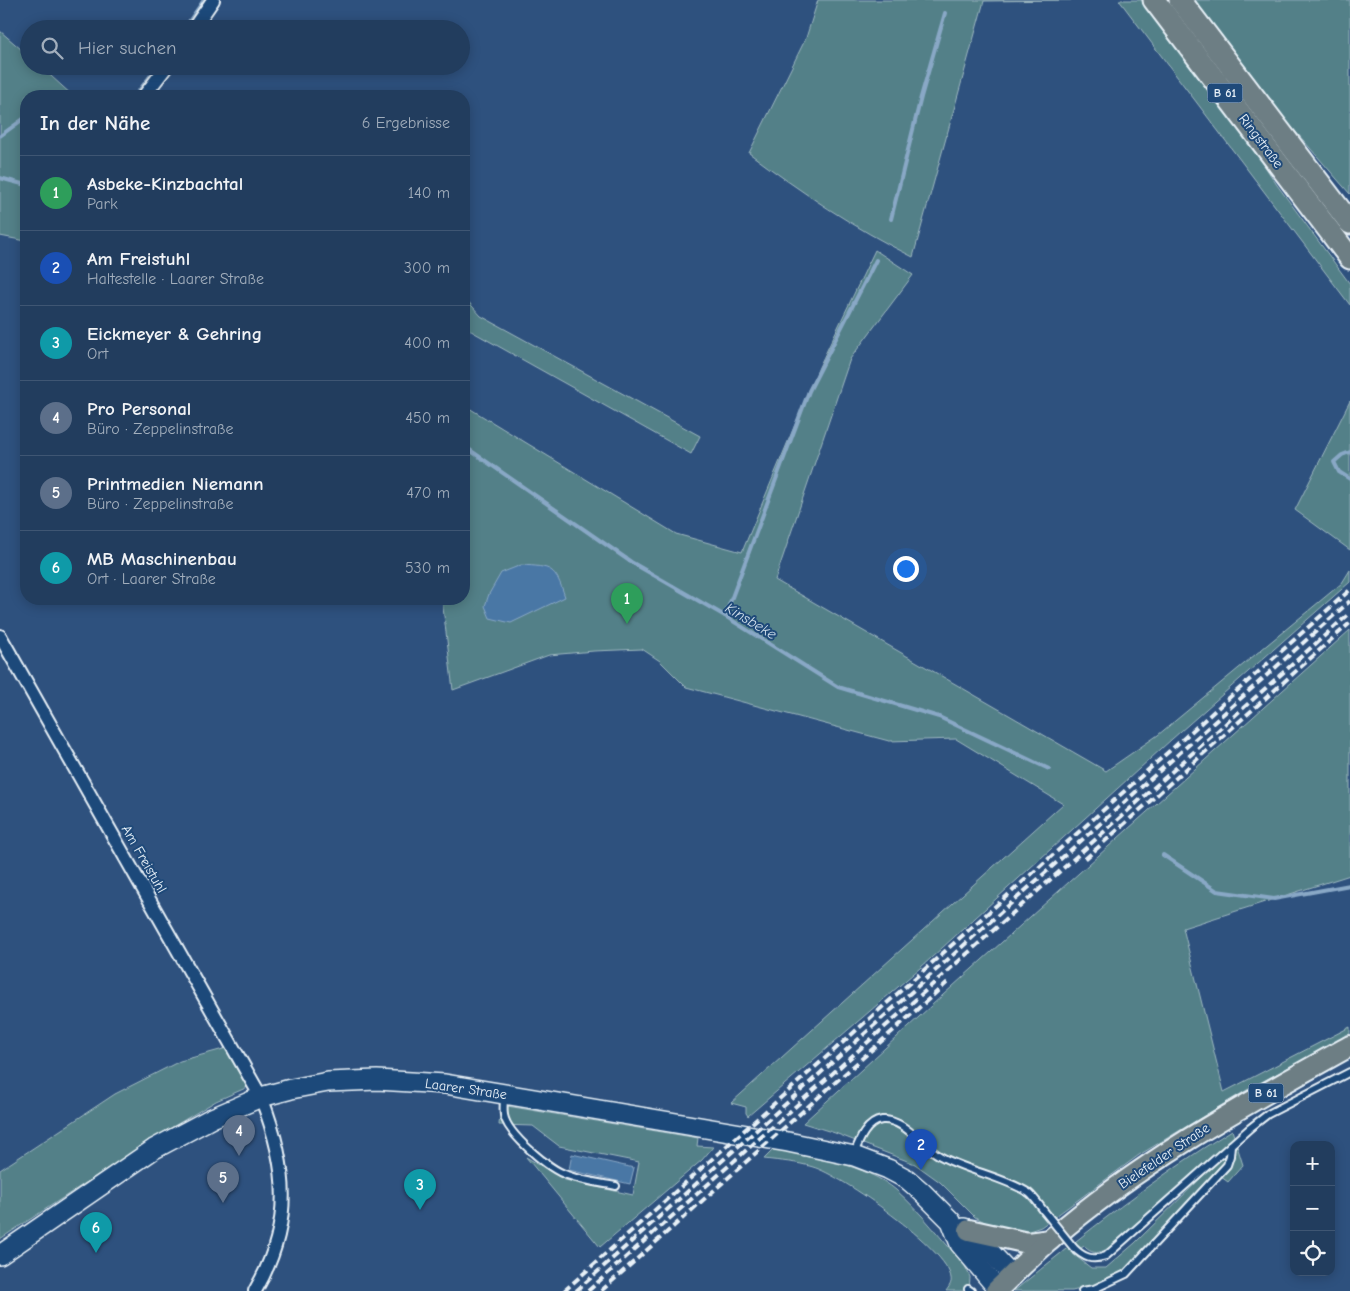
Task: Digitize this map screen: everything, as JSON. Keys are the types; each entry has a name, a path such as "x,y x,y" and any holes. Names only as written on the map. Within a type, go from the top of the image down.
{"highway":[{"name":"Ringstraße","path":"1154,0 1350,258"},
{"name":"Ringstraße","path":"1180,0 1350,223"}],"main road":[{"name":"Bielefelder Straße","path":"1002,1285 1050,1240 1126,1181 1238,1108 1350,1046"},
{"name":"Laarer Straße","path":"0,1255 154,1149 212,1118 261,1097 291,1089 328,1082 377,1080 445,1084 788,1142 873,1162 906,1179 951,1221 969,1230 1002,1285"},
{"name":"Laarer Straße","path":"951,1221 960,1244 1002,1285"},
{"path":"969,1230 1028,1243 1050,1240"}],"street":[{"path":"199,20 213,0"},
{"path":"149,90 160,75"},
{"name":"Am Freistuhl","path":"0,636 261,1097 270,1120 283,1182 283,1211 271,1259 256,1291"}],"lane":[{"path":"854,1156 866,1129 875,1121 884,1120 892,1122 903,1127 934,1153 950,1162 1028,1193 1073,1247 1086,1258 1096,1259 1106,1256 1268,1114 1350,1072"},
{"path":"504,1094 504,1116 515,1135 530,1150 552,1168 566,1175 616,1186"},
{"path":"1082,1291 1094,1289 1126,1274 1227,1165 1231,1145"}],"green space":[{"path":"818,0 1071,0 984,1 913,257 828,209 749,153 806,38"},
{"path":"1119,0 1142,0 1240,128 1277,185 1350,284 1350,305"},
{"path":"1191,0 1350,0 1350,194 1263,94"},
{"path":"0,31 20,48 20,75 50,75 66,90 20,90 20,240 0,236"},
{"path":"875,250 913,275 850,359 775,580 1106,771 1158,735 1342,583 1350,570 1350,582 1172,739 920,968 748,1116 746,1107 731,1103 1063,804 956,739 889,741 686,687 660,661 642,649 549,655 453,690 443,605 470,605 470,409 676,534 742,552 819,367"},
{"path":"470,304 481,316 700,436 691,454 470,330"},
{"path":"1350,401 1350,550 1295,510"},
{"path":"1350,630 1350,875 1183,928 1224,1092 1350,1027 1350,1035 1252,1087 1139,1155 1041,1227 1026,1232 1006,1233 975,1217 940,1182 915,1164 835,1133 803,1123 943,995"},
{"path":"227,1048 248,1087 216,1101 154,1138 0,1239 0,1170 115,1094 180,1061"},
{"path":"501,1105 698,1138 697,1146 713,1147 702,1160 600,1247 526,1157 565,1180 633,1195 639,1162 559,1146 533,1126 499,1125"},
{"path":"1232,1130 1243,1165 1228,1182 1217,1174 1125,1273 1102,1284 1072,1291 1014,1291 1120,1207 1203,1148","holes":["1204,1165 1210,1169 1135,1243 1106,1268 1091,1268 1073,1254 1084,1246 1095,1252 1106,1250"]},
{"path":"774,1149 821,1158 854,1168 884,1181 896,1190 923,1217 965,1266 970,1277 969,1291 946,1291 950,1285 951,1278 945,1265 913,1232 868,1198 827,1173 813,1167 764,1159"}],"water":[{"path":"521,565 540,566 551,570 558,579 565,597 511,623 490,618 485,606 489,594 501,573"},
{"path":"572,1154 634,1168 630,1184 569,1170"}],"waterway":[{"path":"190,20 204,0"},
{"path":"891,219 921,97 945,13"},
{"path":"140,90 151,75"},
{"path":"0,136 20,121"},
{"name":"Kinsbeke","path":"0,178 20,183"},
{"path":"725,616 809,391 876,260"},
{"name":"Kinsbeke","path":"470,450 631,562 725,616 838,687 939,717 1049,769"},
{"path":"1350,452 1342,455 1334,462 1339,472 1350,479"},
{"name":"Kinsbeke","path":"1163,855 1217,891 1274,899 1350,885"}],"railway":[{"path":"564,1291 1350,590"},
{"path":"576,1291 1350,601"},
{"path":"588,1291 1350,613"},
{"path":"1085,859 1350,623"},
{"path":"601,1291 949,981"}],"place":[{"name":"Asbeke-Kinzbachtal","path":"627,624"},
{"name":"Pro Personal","path":"239,1156"},
{"name":"Am Freistuhl","path":"921,1170"},
{"name":"Printmedien Niemann","path":"223,1203"},
{"name":"Eickmeyer & Gehring","path":"420,1210"},
{"name":"MB Maschinenbau","path":"96,1253"}]}
